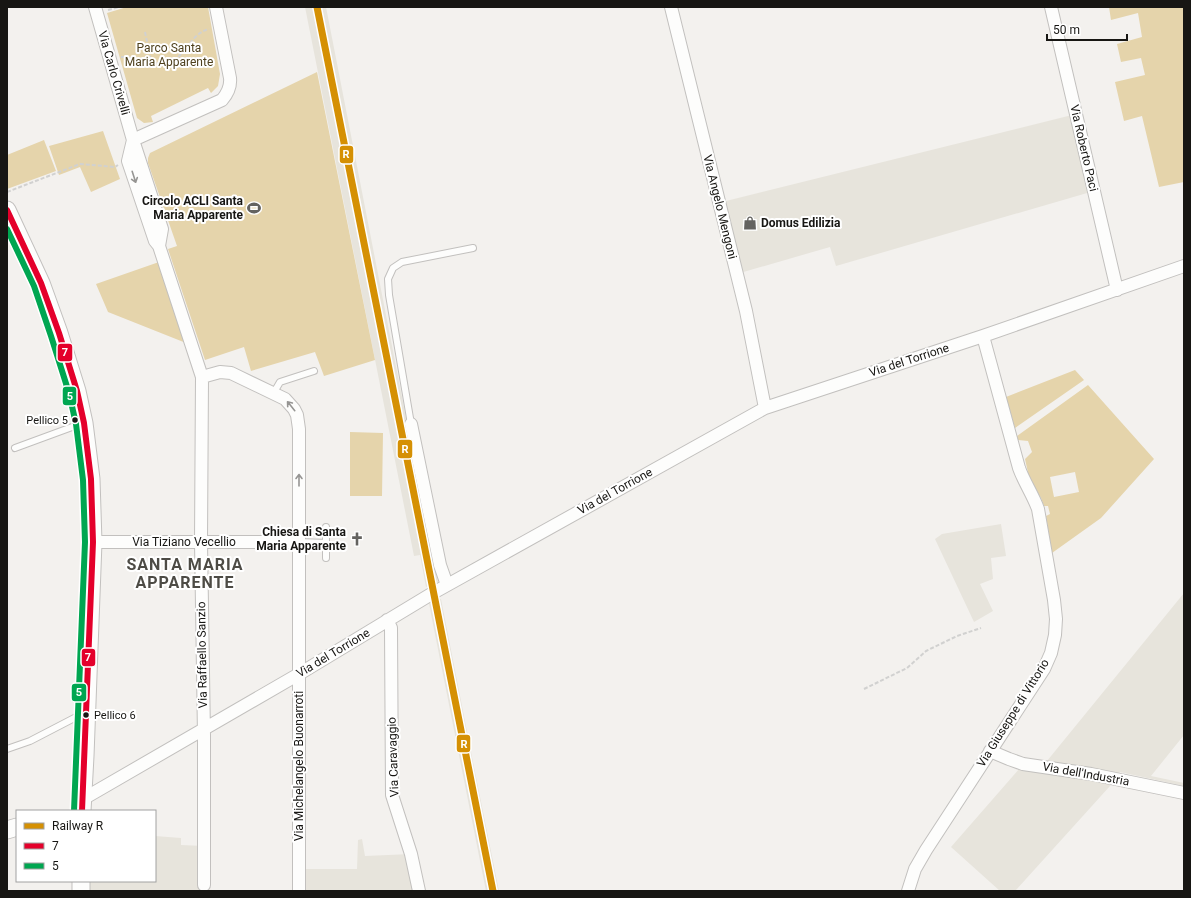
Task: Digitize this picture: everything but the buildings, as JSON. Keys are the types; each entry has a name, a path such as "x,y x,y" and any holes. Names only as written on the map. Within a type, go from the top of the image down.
{"main road":[{"path":"9,220 40,283 59,333 77,390 84,423 91,479 93,542 87,711 80,807"}],"street":[{"path":"133,140 222,100 227,94 230,78 216,7"},
{"name":"Via Angelo Mengoni","path":"671,7 746,311 765,408"},
{"name":"Via Roberto Paci","path":"1051,7 1117,290"},
{"name":"Via Carlo Crivelli","path":"100,9 133,140 162,229 159,246"},
{"name":"Via Carlo Crivelli","path":"133,140 128,161 155,241 159,246 202,377"},
{"name":"Via del Torrione","path":"80,807 102,788 299,674 447,585 765,408 983,336 1184,266"},
{"name":"Via Giuseppe di Vittorio","path":"908,891 916,869 926,850 1044,669 1051,653 1054,635 1056,619 1054,600 1038,509 1019,468 983,336"},
{"name":"Via Michelangelo Buonarroti","path":"202,377 220,372 231,373 285,400 294,409 298,422 299,891"},
{"name":"Via Raffaello Sanzio","path":"202,377 201,542 204,729 204,885"},
{"path":"411,424 440,565 447,585"},
{"name":"Via Tiziano Vecellio","path":"93,542 299,542"},
{"name":"Via Caravaggio","path":"387,620 391,628 392,795 411,854 418,891"},
{"name":"Via dell'Industria","path":"990,751 1024,764 1091,774 1184,793"}],"lane":[{"path":"411,424 392,314 388,279 393,268 402,262 472,248"},
{"path":"273,394 280,382 314,371"},
{"path":"15,448 84,423"},
{"path":"326,527 326,558"},
{"path":"299,542 326,543"},
{"path":"7,749 30,741 87,711"}],"path":[{"path":"100,9 119,7"},
{"path":"118,57 133,58 164,64 174,60 195,37 206,30 214,28"},
{"path":"145,32 150,62"},
{"path":"7,192 80,164 115,167 128,161"},
{"path":"864,689 907,668 926,651 957,636 981,628"}],"shaded area":[{"path":"305,7 326,7 438,582 426,587 420,555 414,556"},
{"path":"1076,114 1094,191 836,266 830,247 740,273 722,202"},
{"path":"1001,524 1006,556 991,558 993,579 980,584 993,611 974,622 935,539 942,534"},
{"path":"1184,593 1184,735 1151,776 1184,783 1184,786 1120,772 1110,786 1015,891 1000,891 951,847 1019,769 1038,772"},
{"path":"441,599 499,891 486,891 429,603"},
{"path":"156,836 181,838 181,845 204,846 204,889 221,891 88,891 88,882 156,882"},
{"path":"362,839 365,856 411,854 419,891 299,891 299,869 357,869 358,840"}],"green space":[{"name":"Parco Santa Maria Apparente","path":"127,7 208,7 220,74 218,86 211,93 208,88 151,116 153,122 144,123 137,118 107,13"},
{"path":"1109,7 1184,7 1184,182 1159,187 1142,116 1124,121 1115,82 1145,75 1141,58 1121,62 1117,44 1142,37 1138,13 1111,20"},
{"name":"Circolo ACLI Santa Maria Apparente","path":"317,72 375,360 324,376 315,352 251,371 244,347 205,360 168,249 177,246 148,163 148,158 150,153"},
{"path":"103,131 120,179 91,192 80,167 59,175 49,146"},
{"path":"44,140 56,171 7,189 7,155"},
{"path":"159,262 186,343 108,312 96,284"},
{"path":"1075,370 1084,380 1015,428 1006,397"},
{"path":"1088,385 1154,459 1101,518 1052,553 1046,516 1050,514 1048,506 1044,506 1029,477 1025,459 1032,452 1028,441 1018,440 1017,436","holes":["1075,472 1079,492 1054,497 1050,477"]},
{"path":"350,432 383,433 382,496 350,496"}],"rail line":[{"name":"R","path":"317,7 493,891"}],"transit line":[{"name":"7","path":"7,210 41,283 59,333 77,391 84,423 91,479 93,542 82,810"},
{"name":"5","path":"7,229 34,286 69,393 76,424 83,480 85,542 74,810"}],"place":[{"name":"Circolo ACLI Santa Maria Apparente","path":"254,208"},
{"name":"Domus Edilizia","path":"750,223"},
{"name":"Pellico 5","path":"75,420"},
{"name":"Chiesa di Santa Maria Apparente","path":"357,539"},
{"name":"Pellico 6","path":"86,715"}],"district":[{"name":"SANTA MARIA APPARENTE","path":"185,573"}]}
